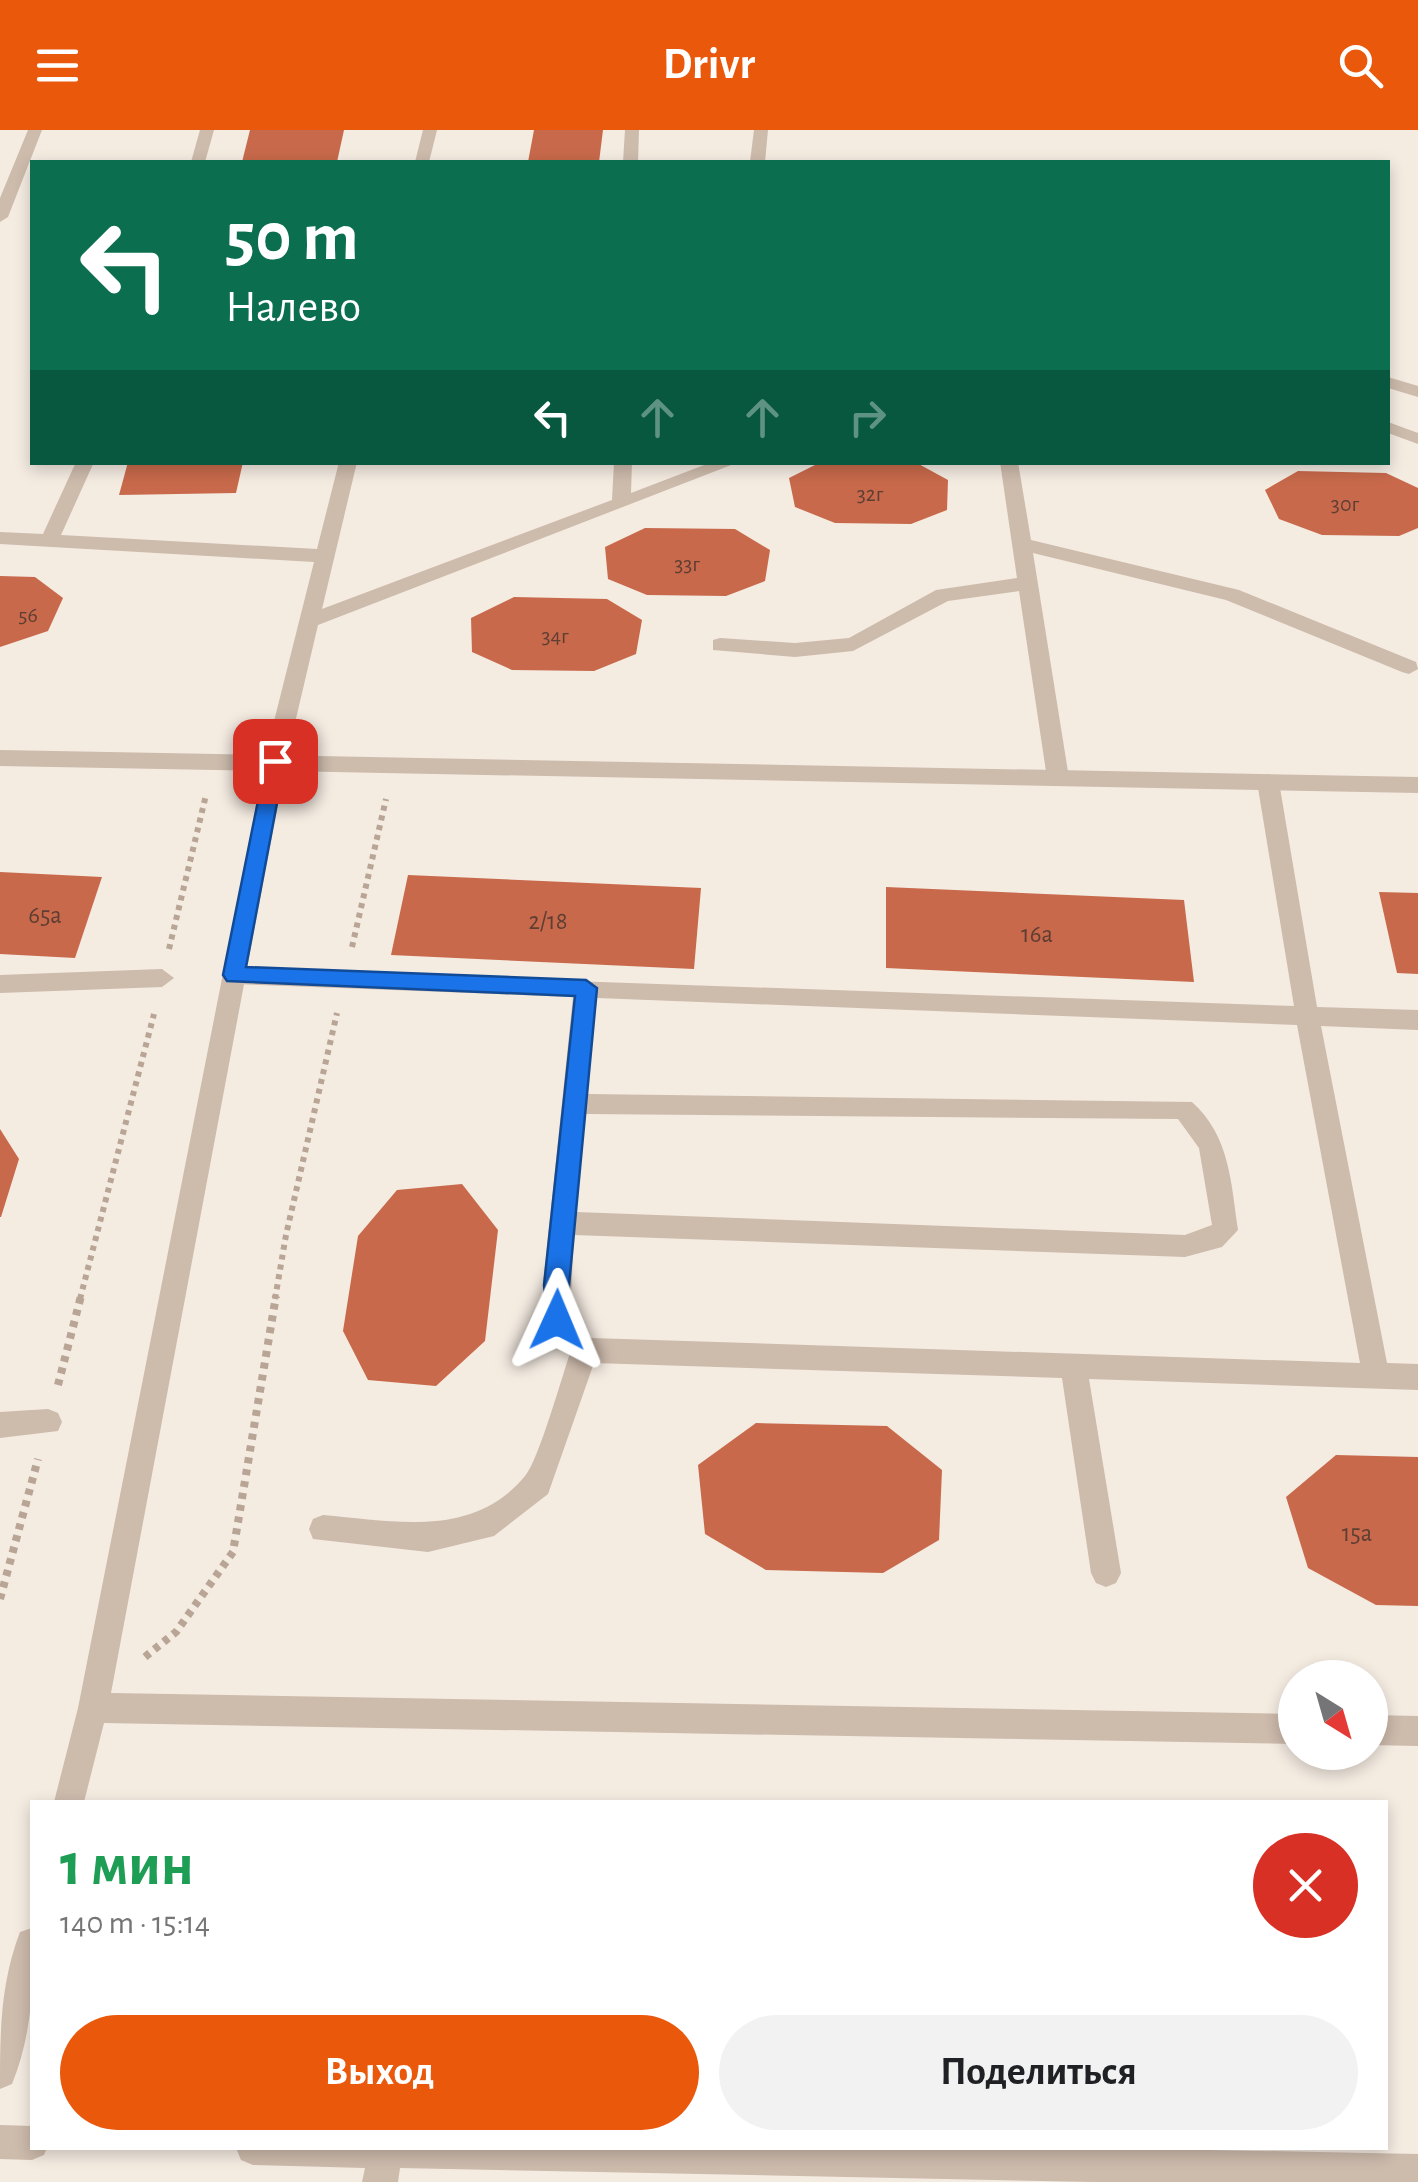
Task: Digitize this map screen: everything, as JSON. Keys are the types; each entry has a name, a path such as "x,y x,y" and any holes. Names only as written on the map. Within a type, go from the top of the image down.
{"street":[{"path":"0,217 35,130"},
{"path":"199,160 207,130"},
{"path":"422,160 430,130"},
{"path":"631,160 632,130"},
{"path":"758,160 761,130"},
{"path":"1390,383 1418,392"},
{"path":"1390,429 1418,439"},
{"path":"50,538 84,465"},
{"path":"70,1800 107,1709 234,975 275,761 347,465"},
{"path":"622,465 622,504"},
{"path":"310,622 722,465"},
{"path":"1009,465 1058,778"},
{"path":"0,538 326,556"},
{"path":"1022,544 1232,596 1408,667"},
{"path":"720,645 794,650 853,644 943,594 1028,583"},
{"path":"0,758 1418,785"},
{"path":"1268,782 1307,1016 1376,1376"},
{"path":"234,975 1418,1020"},
{"path":"0,984 162,978"},
{"path":"586,988 557,1320 585,1350 1418,1378"},
{"path":"563,1224 1186,1246 1214,1239 1225,1230 1210,1137 1200,1121 1183,1109 574,1104"},
{"path":"324,1528 428,1538 484,1526 538,1484 585,1350"},
{"path":"1074,1366 1106,1574"},
{"path":"0,1425 48,1422"},
{"path":"107,1709 1278,1729"},
{"path":"1388,1730 1418,1731"},
{"path":"0,2072 30,1952"},
{"path":"0,2142 30,2143"},
{"path":"267,2150 383,2166 1418,2172"}],"path":[{"path":"0,1600 111,1192 214,760"},
{"path":"107,1709 142,1660 176,1632 233,1552 286,1235 394,763"}],"building":[{"path":"250,130 344,130 337,160 242,160"},
{"path":"534,130 603,130 599,160 528,160"},
{"path":"127,465 242,465 236,493 119,495"},
{"path":"815,465 920,465 948,480 947,510 911,524 835,523 795,507 789,478"},
{"path":"1298,471 1386,473 1418,488 1418,528 1399,536 1322,535 1279,519 1265,490"},
{"path":"645,528 735,529 770,550 765,581 726,596 647,595 608,579 605,547"},
{"path":"0,576 35,577 63,598 48,631 0,647"},
{"path":"514,597 607,599 642,620 636,654 594,671 512,670 472,652 471,618"},
{"path":"0,872 102,877 75,958 0,954"},
{"path":"408,875 701,888 694,969 391,955"},
{"path":"886,887 1184,900 1194,982 886,968"},
{"path":"1379,892 1418,893 1418,974 1397,973"},
{"path":"0,1129 19,1159 1,1217 0,1217"},
{"path":"462,1184 498,1230 485,1341 436,1386 368,1380 343,1331 358,1236 397,1190"},
{"path":"756,1423 887,1426 942,1470 939,1540 883,1573 766,1570 705,1534 698,1465"},
{"path":"1336,1455 1418,1457 1418,1606 1376,1605 1308,1568 1286,1497"}],"route":[{"path":"275,761 234,975 586,988 556,1285 557,1320"}]}
